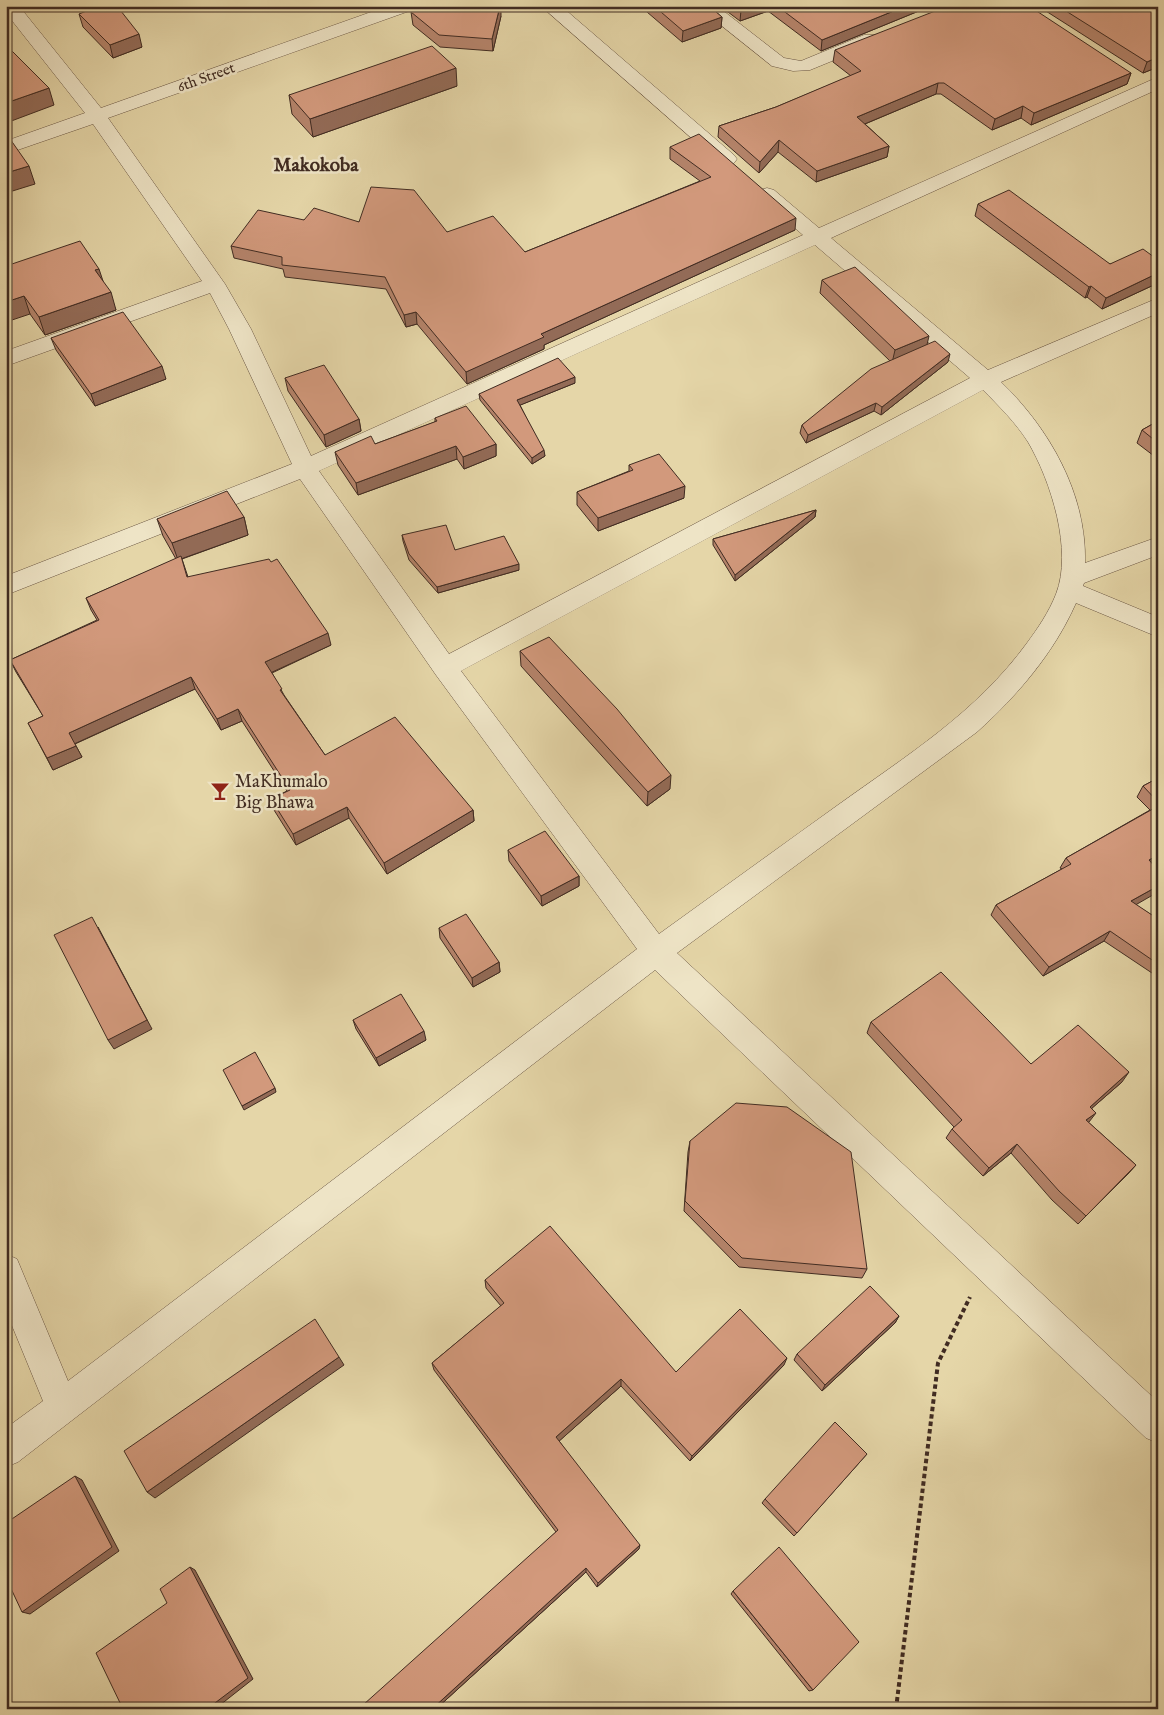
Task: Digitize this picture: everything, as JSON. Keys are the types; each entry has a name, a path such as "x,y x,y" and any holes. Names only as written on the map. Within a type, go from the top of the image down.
{"street":[{"path":"6,1450 656,952 968,725 990,707 1040,642 1059,614 1071,583 1071,536 1064,502 1056,474 1026,424 985,380 550,6"},
{"path":"706,6 778,62 793,66 804,66 882,34"},
{"path":"13,8 97,116 215,284 240,329 305,468 445,668 656,952 1158,1426"},
{"name":"6th Street","path":"6,148 393,8"},
{"path":"6,586 305,468 1148,84"},
{"path":"6,360 215,284"},
{"path":"445,668 985,380 1158,305"},
{"path":"1071,583 1158,546"},
{"path":"1071,583 1158,628"},
{"path":"6,1270 62,1406"}],"path":[{"path":"896,1709 938,1363 986,1262"}],"building":[{"path":"99,6 117,6 139,34 110,45 79,14"},
{"path":"428,6 500,6 492,39 439,35 411,12"},
{"path":"654,6 709,6 722,17 683,31"},
{"path":"736,6 752,6 741,10"},
{"path":"777,6 906,6 822,40"},
{"path":"948,6 1029,6 1131,73 1034,113 1023,106 995,119 944,83 938,83 857,117 889,146 817,171 779,140 760,162 719,126 776,107 861,71 835,50"},
{"path":"1058,6 1158,6 1158,57 1147,62"},
{"path":"6,45 49,88 6,103"},
{"path":"432,46 456,68 310,119 289,95"},
{"path":"699,134 796,218 541,334 544,337 466,372 416,312 404,315 385,277 282,265 282,257 231,246 258,210 304,220 314,208 359,222 371,187 414,190 447,232 493,216 525,252 711,177 670,147"},
{"path":"6,136 8,136 29,166 6,173"},
{"path":"1009,190 1110,264 1143,249 1158,260 1158,273 1106,298 978,204"},
{"path":"80,241 99,269 95,270 111,292 39,317 24,296 6,302 6,266"},
{"path":"855,267 929,336 895,350 822,280"},
{"path":"123,312 162,366 91,394 51,338"},
{"path":"935,341 950,354 882,407 876,403 808,435 802,425 871,369"},
{"path":"558,358 575,377 517,400 544,450 532,458 479,394"},
{"path":"324,365 359,419 324,435 285,378"},
{"path":"466,406 496,444 463,457 456,446 356,483 335,452 371,436 375,444 437,421 435,418"},
{"path":"1158,421 1158,443 1142,430"},
{"path":"659,454 685,486 598,518 577,492 633,470 629,465"},
{"path":"227,491 244,517 172,543 157,519"},
{"path":"816,510 735,575 713,539"},
{"path":"446,525 455,550 504,536 519,564 437,587 409,554 402,535"},
{"path":"181,556 187,577 269,559 271,562 277,559 328,633 265,662 282,689 280,690 325,755 395,717 473,810 384,863 347,807 293,834 271,799 290,790 238,709 217,719 191,677 69,733 76,746 47,758 28,723 43,716 10,660 99,620 86,598"},
{"path":"549,637 617,709 671,775 648,792 520,651"},
{"path":"1158,778 1158,802 1143,786"},
{"path":"1158,806 1158,855 1149,860 1158,870 1158,886 1131,901 1158,919 1158,964 1110,931 1049,967 996,905 1071,864 1066,858"},
{"path":"545,831 579,876 541,896 508,850"},
{"path":"466,914 499,962 472,978 439,928"},
{"path":"92,917 147,1020 108,1040 54,935"},
{"path":"941,972 1031,1064 1078,1025 1129,1072 1090,1107 1096,1113 1086,1120 1136,1165 1086,1216 1059,1191 1017,1144 989,1168 952,1129 962,1120 871,1022"},
{"path":"401,994 424,1031 376,1058 353,1020"},
{"path":"255,1052 275,1088 242,1106 223,1070"},
{"path":"736,1103 787,1107 851,1152 867,1269 742,1258 685,1201 690,1141"},
{"path":"550,1226 676,1372 740,1309 787,1358 692,1456 621,1379 556,1437 640,1545 598,1583 586,1568 432,1709 366,1709 363,1705 558,1530 432,1363 504,1303 485,1280"},
{"path":"870,1286 899,1316 825,1385 797,1354"},
{"path":"315,1319 339,1357 147,1492 124,1451"},
{"path":"835,1422 867,1454 797,1533 765,1499"},
{"path":"75,1476 112,1547 22,1612 6,1578 6,1523"},
{"path":"779,1547 859,1642 813,1690 733,1591"},
{"path":"190,1567 248,1678 207,1709 123,1709 96,1653 167,1603 160,1589"}],"place":[{"name":"MaKhumalo Big Bhawa","path":"220,791"}],"district":[{"name":"Makokoba","path":"316,164"}]}
